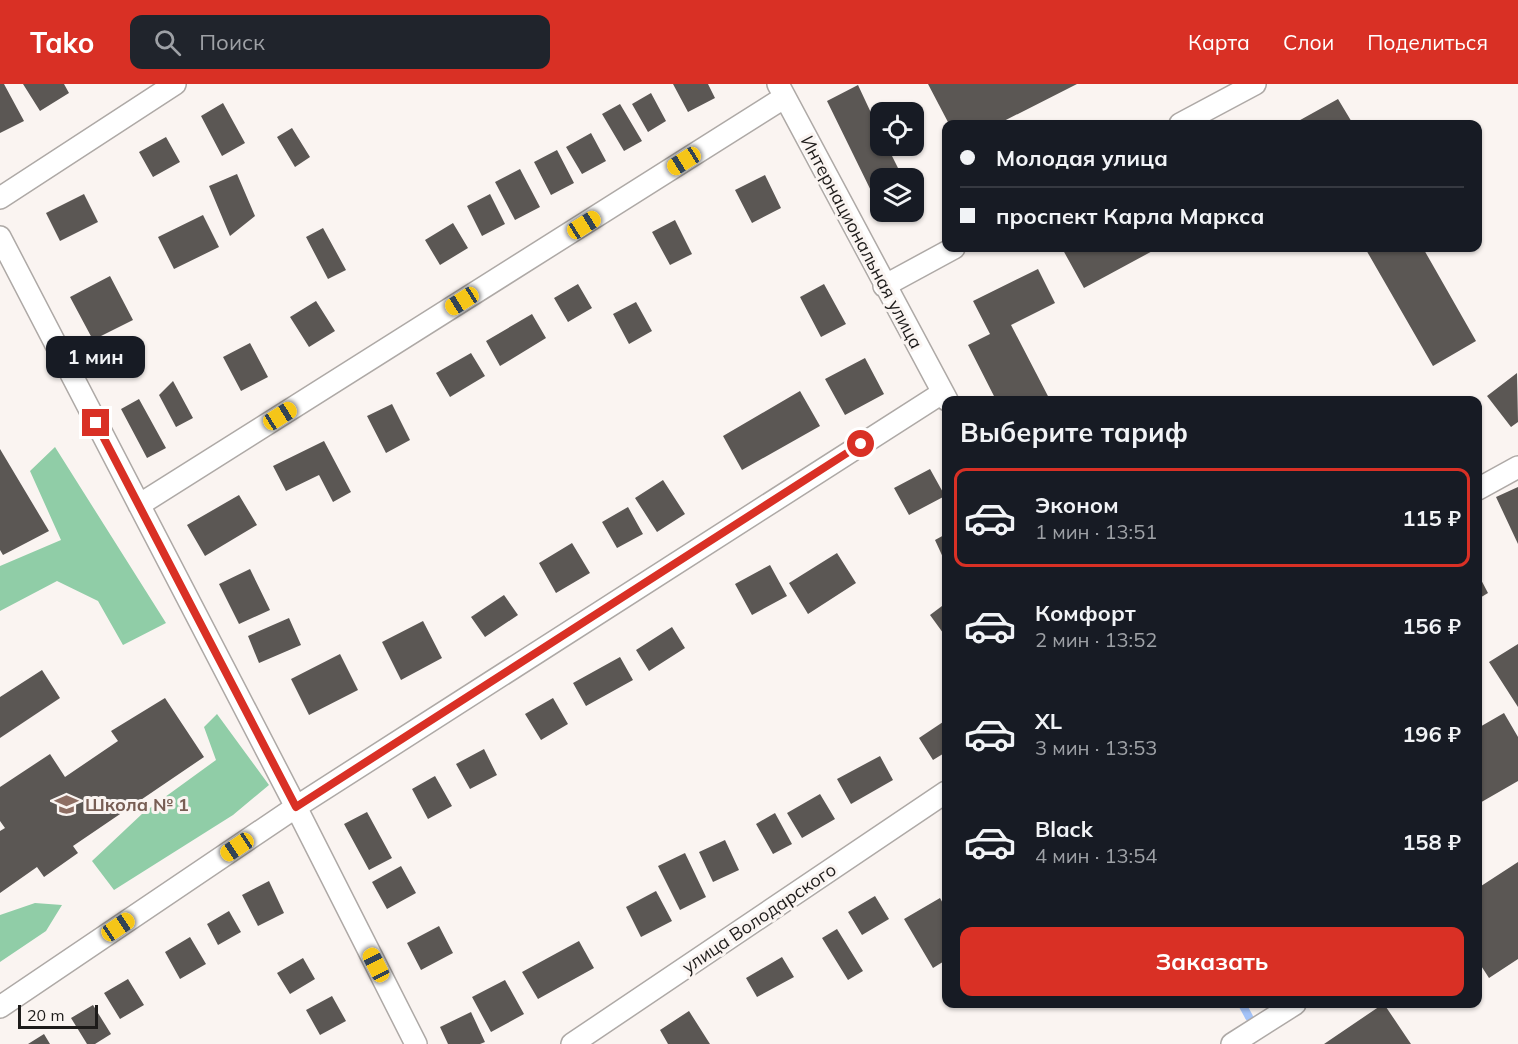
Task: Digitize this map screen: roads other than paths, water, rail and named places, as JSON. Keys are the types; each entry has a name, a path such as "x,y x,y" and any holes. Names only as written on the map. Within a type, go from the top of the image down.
{"street":[{"path":"0,198 175,84"},
{"path":"1188,120 1255,84"},
{"path":"139,505 782,91"},
{"name":"Интернациональная улица","path":"782,91 943,396"},
{"path":"0,237 296,807 416,1044"},
{"path":"884,286 947,252"},
{"path":"0,1007 296,807 942,398"},
{"path":"1482,487 1518,467"},
{"name":"улица Володарского","path":"572,1044 942,795"},
{"path":"1232,1044 1269,1010"}],"waterway":[{"path":"1244,1008 1249,1017"}],"place":[{"name":"Школа № 1","path":"67,804"}]}
